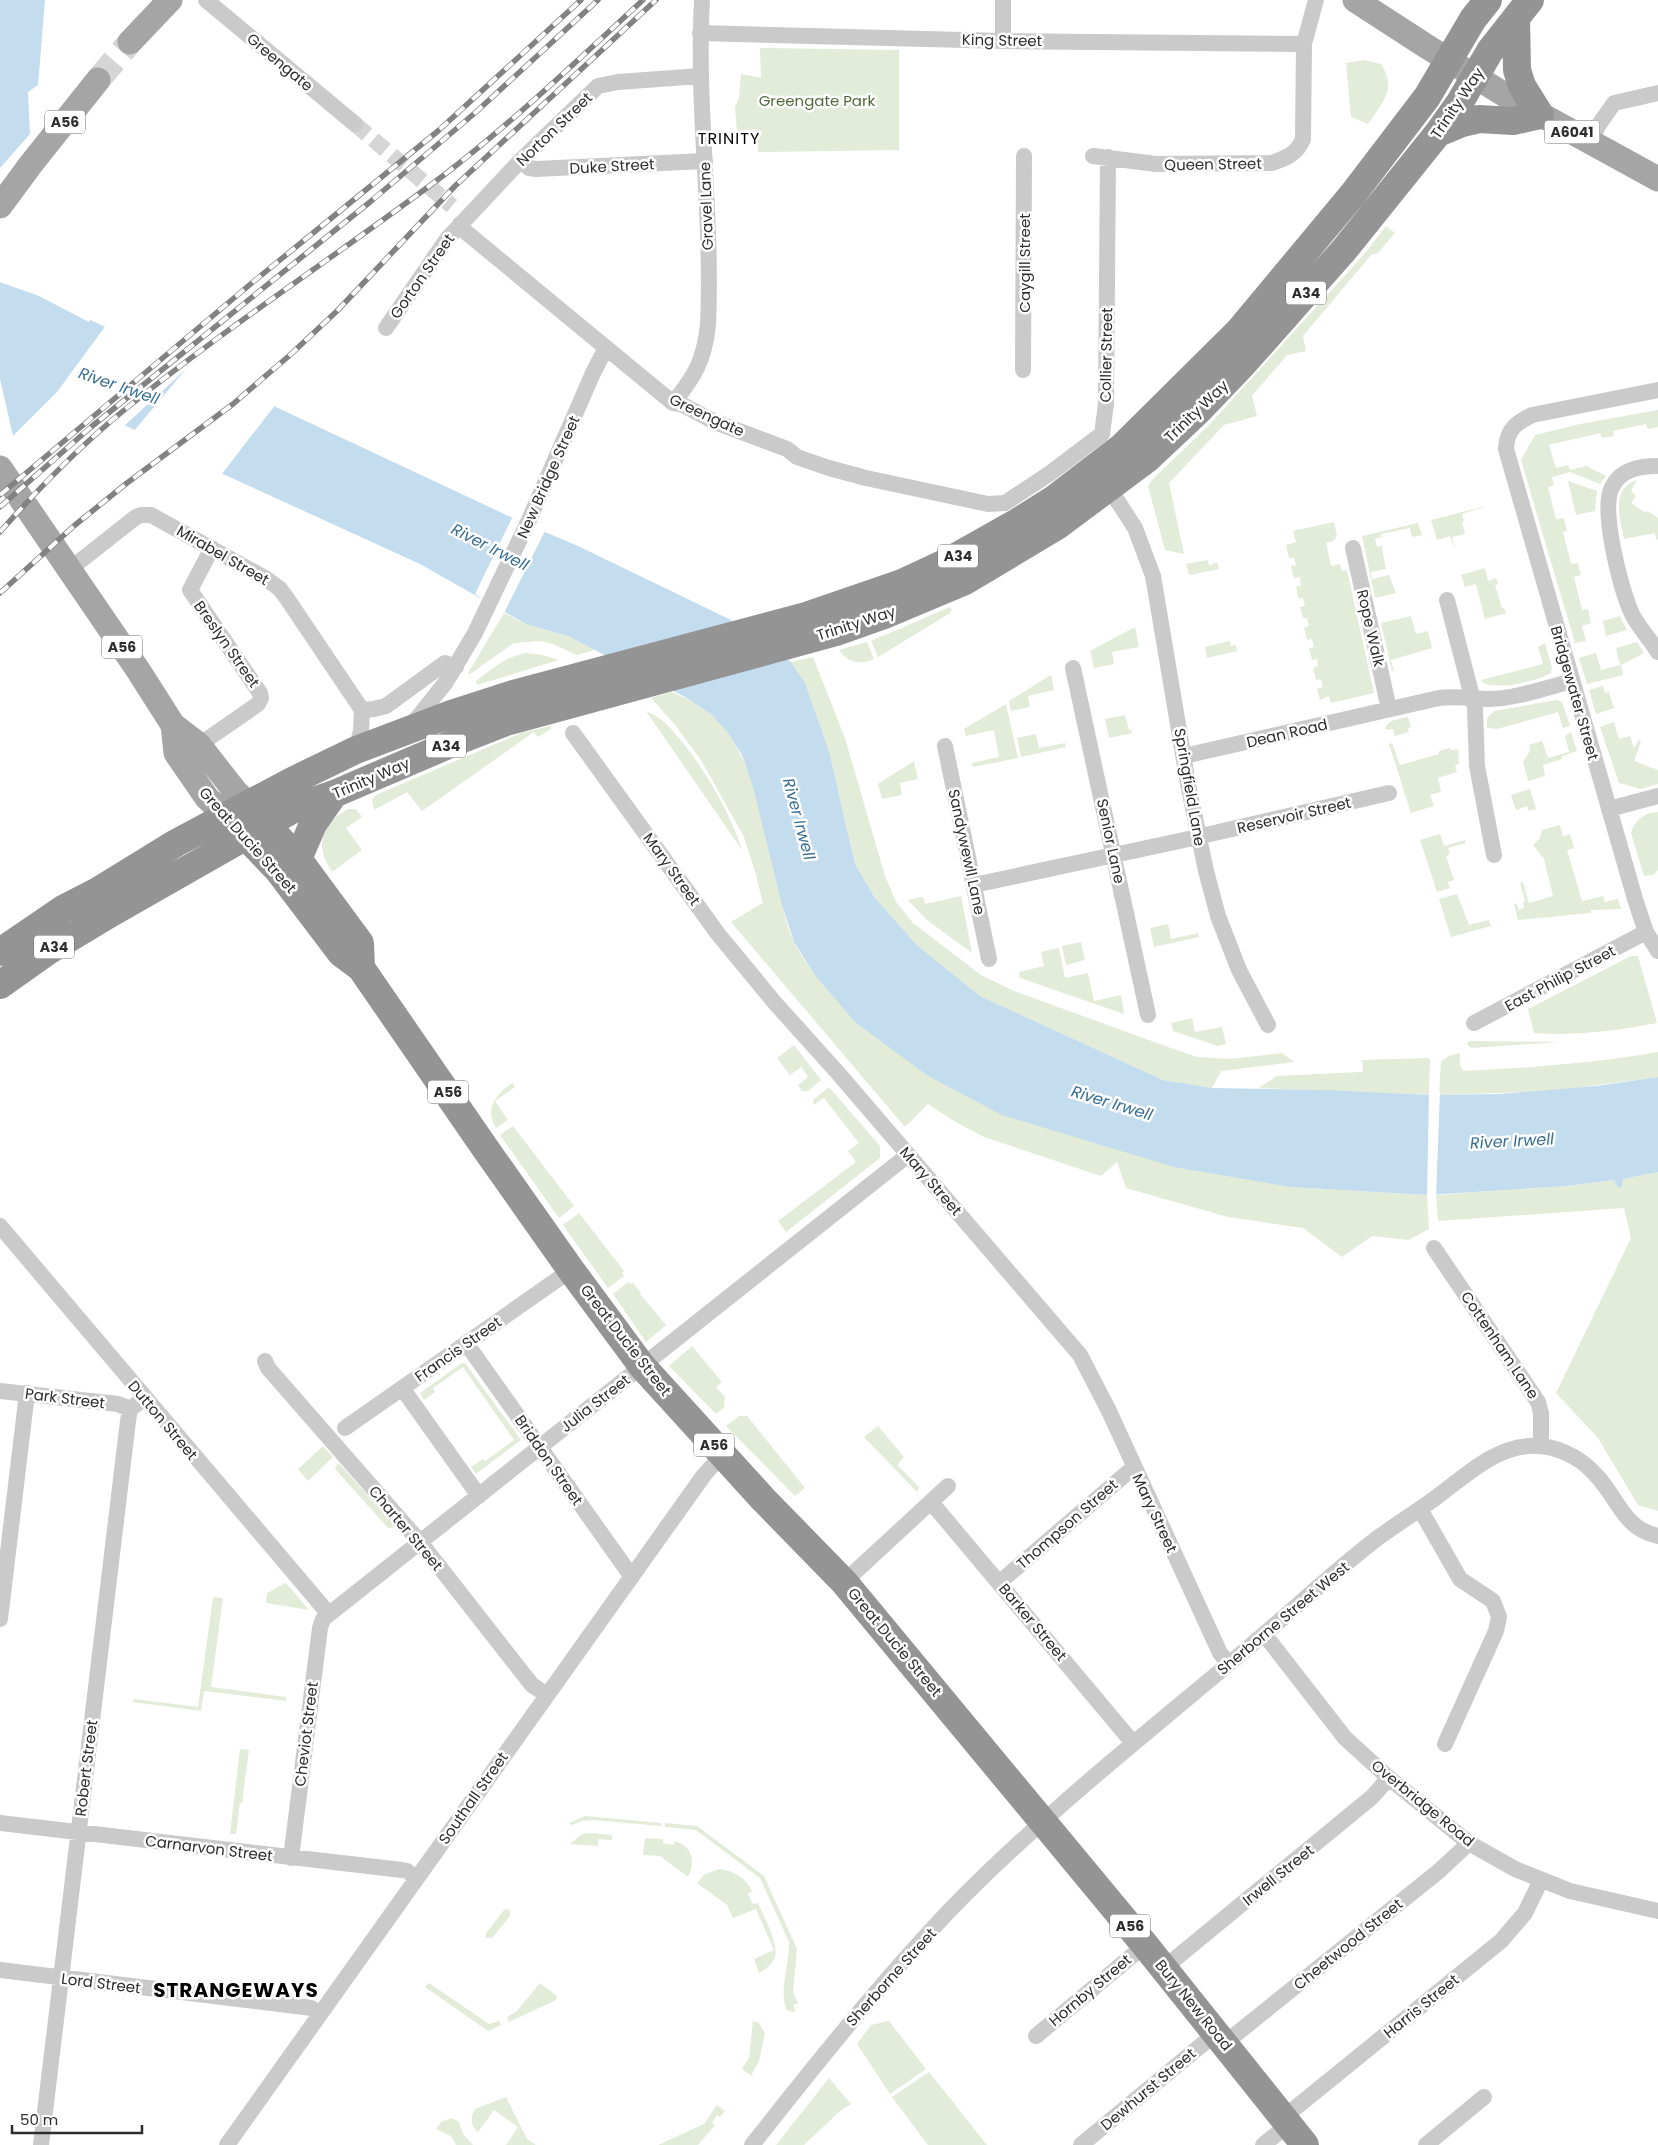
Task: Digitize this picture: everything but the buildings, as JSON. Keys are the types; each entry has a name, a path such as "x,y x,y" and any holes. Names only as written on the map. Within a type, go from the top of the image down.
{"highway":[{"name":"Trinity Way","path":"0,952 63,909 98,891 176,843 356,750 483,704 557,694 836,632 893,612 965,581 1057,526 1103,478 1123,446 1239,331 1353,194 1427,97 1450,61 1473,19 1488,0"},
{"name":"Trinity Way","path":"0,985 56,946 297,808 506,722 557,694 853,601 924,574 1016,523 1063,493 1103,478 1157,450 1244,364 1344,250 1438,133 1476,76 1490,51 1523,9"},
{"path":"1438,133 1462,123 1479,119 1513,121 1540,115 1522,86 1517,70 1523,9"},
{"path":"298,859 313,824 334,794"},
{"name":"Great Ducie Street","path":"237,810 256,831 278,870 341,953 361,968 571,1270 642,1366 722,1454 844,1582 1043,1820"},
{"name":"Great Ducie Street","path":"256,831 298,859 360,943 361,968"},
{"name":"Bury New Road","path":"1043,1820 1292,2129"}],"main road":[{"path":"130,42 170,0"},
{"name":"A6041","path":"1355,0 1495,89 1658,180"},
{"name":"A56","path":"0,206 30,164 98,80"},
{"name":"A56","path":"0,468 70,569"},
{"name":"Great Ducie Street","path":"70,569 173,725 199,745 235,791 237,810 207,798 176,753 173,725"}],"street":[{"name":"Greengate","path":"206,0 355,124"},
{"name":"Gravel Lane","path":"673,403 692,379 706,343 709,306 705,161 700,76 702,0"},
{"path":"1003,0 1003,41"},
{"name":"Queen Street","path":"1101,156 1156,164 1272,163 1288,158 1301,144 1304,130 1304,44 1316,0"},
{"name":"King Street","path":"700,33 1003,41 1304,44"},
{"name":"Norton Street","path":"460,224 521,160 598,86 618,82 700,76"},
{"path":"1590,143 1598,126 1614,103 1658,93"},
{"name":"Caygill Street","path":"1023,370 1024,156"},
{"name":"Collier Street","path":"1005,503 1049,474 1102,434 1106,404 1107,284 1101,156"},
{"name":"Duke Street","path":"521,160 529,168 536,169 705,161"},
{"name":"Greengate","path":"460,224 467,233 673,403 683,405 715,422 792,453 866,478 988,504 1005,503"},
{"name":"Gorton Street","path":"386,328 446,239 460,224"},
{"name":"New Bridge Street","path":"407,730 456,667 487,609 606,348"},
{"name":"Bridgewater Street","path":"1658,390 1532,415 1515,424 1509,430 1506,449 1634,899 1646,932 1658,951"},
{"path":"1658,466 1636,468 1620,477 1612,486 1607,507 1617,564 1628,602 1637,622 1658,652"},
{"name":"Springfield Lane","path":"1103,478 1132,522 1141,540 1153,576 1199,837 1218,916 1239,970 1268,1025"},
{"name":"Mirabel Street","path":"70,569 141,514 151,515 265,578 280,589 362,710"},
{"name":"Breslyn Street","path":"199,745 258,704 261,698 260,692 190,590 212,548"},
{"name":"Rope Walk","path":"1353,548 1389,709"},
{"path":"1447,600 1476,708 1477,766 1494,855"},
{"path":"356,750 361,731 362,710 386,706 445,662 456,667"},
{"name":"Senior Lane","path":"1073,668 1148,1015"},
{"name":"Dean Road","path":"1184,756 1453,696 1487,699 1506,697 1572,681"},
{"name":"Mary Street","path":"573,733 711,925 775,1003 1072,1343 1086,1364 1220,1653 1229,1664"},
{"name":"Sandywewll Lane","path":"945,746 989,959"},
{"name":"Reservoir Street","path":"974,885 1199,837 1389,793"},
{"path":"1609,809 1658,796"},
{"name":"East Philip Street","path":"1474,1023 1646,932"},
{"name":"Julia Street","path":"328,1613 479,1496 908,1155"},
{"name":"Dutton Street","path":"0,1226 328,1613"},
{"name":"Cottenham Lane","path":"1434,1248 1538,1402 1541,1413 1541,1446"},
{"name":"Francis Street","path":"345,1428 571,1270"},
{"name":"Briddon Street","path":"466,1342 632,1576"},
{"name":"Charter Street","path":"264,1361 268,1368 420,1542 532,1685 547,1695"},
{"path":"402,1388 479,1496"},
{"name":"Park Street","path":"0,1391 118,1404 130,1409"},
{"path":"0,1619 27,1394"},
{"path":"130,1409 144,1398"},
{"name":"Robert Street","path":"41,2145 130,1409"},
{"path":"1541,1446 1560,1450 1578,1460 1595,1474 1628,1520 1643,1533 1658,1536"},
{"name":"Sherborne Street West","path":"1043,1820 1380,1537 1492,1457 1514,1448 1541,1446"},
{"name":"Southall Street","path":"227,2145 710,1467 722,1454"},
{"name":"Thompson Street","path":"1000,1582 1134,1467"},
{"path":"844,1582 948,1486"},
{"name":"Barker Street","path":"931,1502 1133,1743"},
{"path":"1420,1509 1460,1579 1493,1601 1499,1617 1496,1631 1446,1744"},
{"name":"Cheviot Street","path":"290,1858 320,1628 323,1619 328,1613"},
{"name":"Overbridge Road","path":"1264,1634 1345,1738 1389,1778 1469,1843 1515,1869 1570,1892 1658,1911"},
{"name":"Irwell Street","path":"1164,1968 1372,1797 1389,1778"},
{"name":"Sherborne Street","path":"752,2145 830,2046 950,1910 1043,1820"},
{"name":"Carnarvon Street","path":"0,1823 402,1870 407,1871 416,1878"},
{"name":"Cheetwood Street","path":"1220,2038 1438,1871 1469,1843"},
{"name":"Harris Street","path":"1263,2145 1292,2129 1501,1941 1525,1913 1542,1880"},
{"name":"Hornby Street","path":"1036,2036 1145,1945"},
{"name":"Lord Street","path":"0,1970 304,2007 311,2008 320,2014"},
{"name":"Dewhurst Street","path":"1081,2145 1220,2038"},
{"path":"1426,2145 1484,2097"}],"green space":[{"name":"Greengate Park","path":"760,48 899,50 899,150 758,152 757,129 737,132 735,107 739,98 741,74 761,78"},
{"path":"1365,60 1381,64 1388,81 1388,88 1383,102 1368,124 1351,117 1346,63"},
{"path":"1386,226 1395,233 1378,253 1371,255 1303,336 1306,351 1287,355 1252,396 1257,416 1224,425 1169,483 1184,554 1165,550 1148,486 1152,480 1211,423 1366,252"},
{"path":"1658,410 1658,427 1648,429 1646,424 1613,431 1614,436 1602,438 1600,433 1549,445 1556,468 1568,465 1570,470 1586,466 1606,476 1600,484 1570,472 1552,477 1554,485 1548,487 1556,519 1564,518 1567,531 1563,532 1571,564 1578,563 1581,575 1574,577 1582,610 1588,609 1591,623 1582,626 1586,641 1575,643 1521,460 1535,435 1580,424"},
{"path":"1637,480 1631,491 1636,496 1631,503 1658,518 1658,539 1656,540 1655,533 1624,539 1619,513 1620,497 1623,490 1629,484"},
{"path":"1568,481 1597,491 1595,511 1576,515"},
{"path":"1490,505 1462,514 1465,534 1452,537 1455,550 1450,536 1437,540 1431,520"},
{"path":"1334,522 1337,536 1333,541 1326,543 1331,566 1340,564 1342,571 1347,570 1374,693 1331,703 1329,696 1320,700 1317,689 1323,687 1321,679 1316,680 1313,668 1318,666 1317,659 1312,660 1309,648 1314,647 1312,639 1307,640 1304,628 1309,626 1307,618 1303,618 1300,607 1305,606 1303,598 1299,599 1296,587 1301,585 1300,577 1294,578 1291,566 1296,565 1294,558 1289,558 1286,545 1296,542 1293,531"},
{"path":"1418,523 1422,535 1412,537 1410,528 1381,534 1381,537 1375,539 1377,547 1383,546 1386,569 1371,572 1372,579 1389,575 1396,593 1375,598 1362,536"},
{"path":"1208,560 1209,566 1217,562 1219,569 1189,575 1186,564"},
{"path":"1485,568 1488,581 1496,578 1498,584 1495,585 1502,608 1504,608 1506,613 1485,619 1476,584 1465,587 1461,575"},
{"path":"950,607 952,610 950,613 878,657 871,641"},
{"path":"504,613 526,624 568,636 595,650 577,655 553,644 540,641 514,643 470,674 468,673"},
{"path":"1411,616 1416,634 1428,631 1432,648 1391,660 1394,671 1392,671 1381,623"},
{"path":"1620,616 1627,630 1606,636 1603,621"},
{"path":"1135,627 1139,647 1112,652 1114,664 1094,668 1090,651"},
{"path":"1230,641 1231,646 1236,645 1237,651 1207,658 1205,647"},
{"path":"867,642 874,659 869,661 855,662 846,658 839,650"},
{"path":"1637,642 1644,653 1621,665 1623,675 1587,684 1579,658 1596,653 1601,670 1620,665 1616,648"},
{"path":"1545,643 1552,668 1551,673 1516,684 1496,686 1482,682 1481,680 1543,664 1538,647"},
{"path":"526,653 559,660 477,685 476,681 499,664 512,657"},
{"path":"813,657 845,738 885,876 896,902 913,923 981,975 1014,991 1197,1057 1230,1059 1282,1053 1294,1062 1221,1071 1212,1088 1163,1080 980,996 917,945 875,898 855,864 829,751 805,683 791,662"},
{"path":"1051,675 1054,690 1028,696 1030,707 1011,711 1009,701"},
{"path":"1603,686 1605,693 1609,692 1614,708 1596,714 1589,690"},
{"path":"672,692 708,711 727,731 739,751 749,774 764,823 789,930 798,950 814,974 1291,1187 1427,1195 1429,1229 1408,1240 1372,1236 1342,1257 1303,1228 1228,1217 1126,1188 1117,1162 1101,1176 984,1137 928,1104 905,1127 731,922 763,904 756,875 744,837 701,760 676,726 651,698"},
{"path":"1557,700 1562,702 1570,726 1563,728 1558,712 1497,729 1487,728 1487,718 1494,711"},
{"path":"1006,704 1018,758 973,767 972,763 999,757 994,730 966,736 964,729"},
{"path":"646,711 663,721 699,764 729,817 742,850"},
{"path":"1125,715 1129,730 1131,729 1132,733 1109,738 1105,719"},
{"path":"1408,717 1411,727 1408,728 1409,732 1395,736 1393,729 1386,730 1386,726 1391,721"},
{"path":"1614,722 1619,739 1630,736 1634,749 1639,739 1641,741 1634,761 1658,770 1658,784 1641,789 1619,783 1600,727"},
{"path":"550,726 552,728 538,737 534,732 422,811 407,792 374,810 372,800 376,795 521,733"},
{"path":"1571,732 1577,751 1562,756 1562,759 1543,765 1545,776 1528,781 1523,762 1530,751 1529,745 1542,741 1548,758 1569,752 1565,736"},
{"path":"1036,734 1039,748 1065,743 1066,747 1021,757 1017,738"},
{"path":"1392,743 1400,765 1439,754 1439,751 1450,748 1451,750 1458,749 1459,764 1455,765 1457,772 1438,778 1441,792 1430,795 1434,806 1411,813 1389,744"},
{"path":"914,761 918,779 900,783 902,795 882,799 878,784"},
{"path":"1530,789 1536,809 1529,811 1527,806 1516,810 1511,795"},
{"path":"348,809 356,809 362,817 346,828 362,850 332,872 323,853 323,836 326,828 332,821"},
{"path":"1653,812 1658,812 1658,870 1653,875 1644,876 1631,833 1641,818"},
{"path":"1560,825 1563,836 1570,834 1574,848 1567,850 1582,901 1603,896 1605,902 1618,899 1621,909 1591,910 1591,913 1518,920 1514,904 1516,903 1519,910 1524,908 1523,902 1525,901 1520,883 1523,882 1529,903 1553,896 1544,859 1533,845 1540,838 1542,830"},
{"path":"1440,834 1444,846 1465,840 1466,843 1448,848 1450,854 1446,856 1454,880 1448,882 1450,888 1437,892 1420,840"},
{"path":"1457,894 1469,925 1489,920 1491,926 1451,937 1439,899"},
{"path":"961,896 972,953 927,920 908,900 923,897 925,904"},
{"path":"1168,924 1171,939 1198,933 1199,937 1154,947 1150,928"},
{"path":"1081,942 1085,960 1066,965 1062,946"},
{"path":"1059,948 1065,978 1088,973 1094,1001 1121,995 1124,1014 1020,978 1019,972 1044,966 1041,952"},
{"path":"1631,956 1638,956 1657,1023 1595,1032 1565,1034 1534,1033 1528,1009"},
{"path":"1192,1018 1195,1032 1222,1027 1226,1044 1218,1046 1173,1031 1171,1023"},
{"path":"1469,1041 1560,1042 1471,1048 1467,1044"},
{"path":"794,1045 821,1080 808,1091 802,1091 798,1085 808,1077 801,1067 790,1075 777,1058"},
{"path":"1658,1052 1658,1077 1554,1091 1439,1095 1441,1061 1449,1056 1460,1053 1460,1065 1463,1071 1561,1064"},
{"path":"1428,1058 1430,1060 1429,1095 1259,1088 1277,1076 1361,1072 1363,1071 1362,1060"},
{"path":"512,1083 515,1087 495,1101 508,1120 496,1128 491,1114 494,1102 501,1092"},
{"path":"829,1087 880,1146 880,1158 786,1232 778,1221 856,1162 848,1151 859,1143 824,1098 814,1105 813,1103 814,1099"},
{"path":"513,1126 574,1206 559,1218 500,1135"},
{"path":"1658,1172 1658,1511 1638,1505 1598,1438 1556,1393 1631,1238 1624,1208 1438,1221 1436,1195 1567,1186 1615,1180 1618,1188 1623,1179"},
{"path":"579,1213 624,1271 622,1273 624,1276 608,1288 563,1225"},
{"path":"628,1282 633,1283 666,1325 646,1342 613,1294"},
{"path":"692,1346 722,1382 716,1387 725,1397 724,1408 716,1414 669,1366"},
{"path":"462,1363 465,1363 521,1440 476,1474 471,1467 483,1459 485,1461 514,1440 463,1367 433,1388 435,1392 424,1400 420,1393"},
{"path":"739,1416 747,1416 805,1488 795,1496 726,1426"},
{"path":"878,1426 904,1457 897,1465 919,1487 917,1492 864,1437"},
{"path":"323,1446 333,1457 308,1481 298,1469"},
{"path":"339,1463 396,1527 388,1528 336,1470 335,1467"},
{"path":"286,1583 309,1610 266,1603 267,1593"},
{"path":"213,1597 223,1598 211,1687 286,1697 286,1701 204,1691 201,1711 133,1702 133,1699 198,1707"},
{"path":"240,1749 249,1750 236,1834 230,1834"},
{"path":"585,1816 661,1823 661,1826 593,1820 582,1821 572,1825 569,1823"},
{"path":"665,1823 697,1826 764,1876 797,1949 793,1992 798,2003 793,2005 796,2011 787,2010 784,1995 789,1942 760,1878 696,1830 665,1827"},
{"path":"582,1834 612,1835 612,1840 598,1839 598,1846 570,1844"},
{"path":"645,1838 663,1839 663,1843 674,1845 675,1841 685,1846 689,1850 692,1860 688,1877 660,1856 643,1855"},
{"path":"720,1869 735,1873 747,1883 752,1892 748,1894 753,1904 758,1903 773,1939 776,1954 774,1959 768,1967 759,1973 754,1959 774,1950 756,1909 733,1918 727,1905 697,1883 705,1874"},
{"path":"509,1909 510,1916 492,1938 486,1938 486,1933 504,1910"},
{"path":"429,1983 489,2024 499,2021 501,2025 488,2031 425,1987"},
{"path":"540,1983 557,1996 556,2000 509,2022 507,2017 517,2011"},
{"path":"753,2021 759,2023 765,2034 759,2061 751,2076 742,2069 749,2058"},
{"path":"889,2021 926,2069 890,2094 857,2044 871,2025"},
{"path":"929,2072 987,2145 928,2145 892,2097"},
{"path":"829,2078 851,2104 840,2111 804,2145 776,2145"},
{"path":"506,2097 527,2139 536,2145 506,2145 518,2127 494,2110 478,2132 473,2127 472,2115 475,2109"},
{"path":"717,2105 725,2111 720,2117 717,2115 712,2123 715,2125 698,2145 658,2145 704,2124"},
{"path":"451,2118 459,2122 463,2134 473,2145 456,2145 451,2136 436,2129 441,2122"}],"water":[{"path":"0,0 45,0 38,85 28,92 30,134 0,168"},
{"name":"River Irwell","path":"0,282 37,295 515,519 580,547 729,619 791,662 805,683 829,751 855,864 875,898 917,945 980,996 1163,1080 1212,1088 1326,1090 1429,1095 1499,1094 1597,1086 1658,1077 1658,1172 1623,1179 1622,1187 1618,1188 1614,1180 1567,1186 1427,1195 1291,1187 1174,1167 1002,1115 928,1076 855,1022 814,974 794,942 782,905 753,787 742,755 728,733 711,714 685,697 568,636 526,624 420,564 223,474 58,392 13,436 0,379"}],"pier":[{"path":"0,279 38,292 90,316 89,322 37,295 0,282"},
{"path":"107,324 276,404 221,475 133,432 186,369 123,427 58,395 15,438 11,438 57,392"},
{"path":"512,518 545,531 504,613 475,594"},
{"path":"1429,1092 1440,1092 1436,1197 1427,1198"}],"tunnel":[{"path":"98,80 130,42"},
{"path":"355,124 452,206"}],"railway":[{"path":"0,495 253,282 438,131 581,0"},
{"path":"0,507 91,427 370,202 476,112 598,0"},
{"path":"0,532 59,469 123,411 202,350 444,175 521,112 643,0"},
{"path":"0,593 75,525 127,483 233,404 290,355 337,311 455,186 656,0"}],"district":[{"name":"TRINITY","path":"729,138"},
{"name":"STRANGEWAYS","path":"236,1990"}]}
